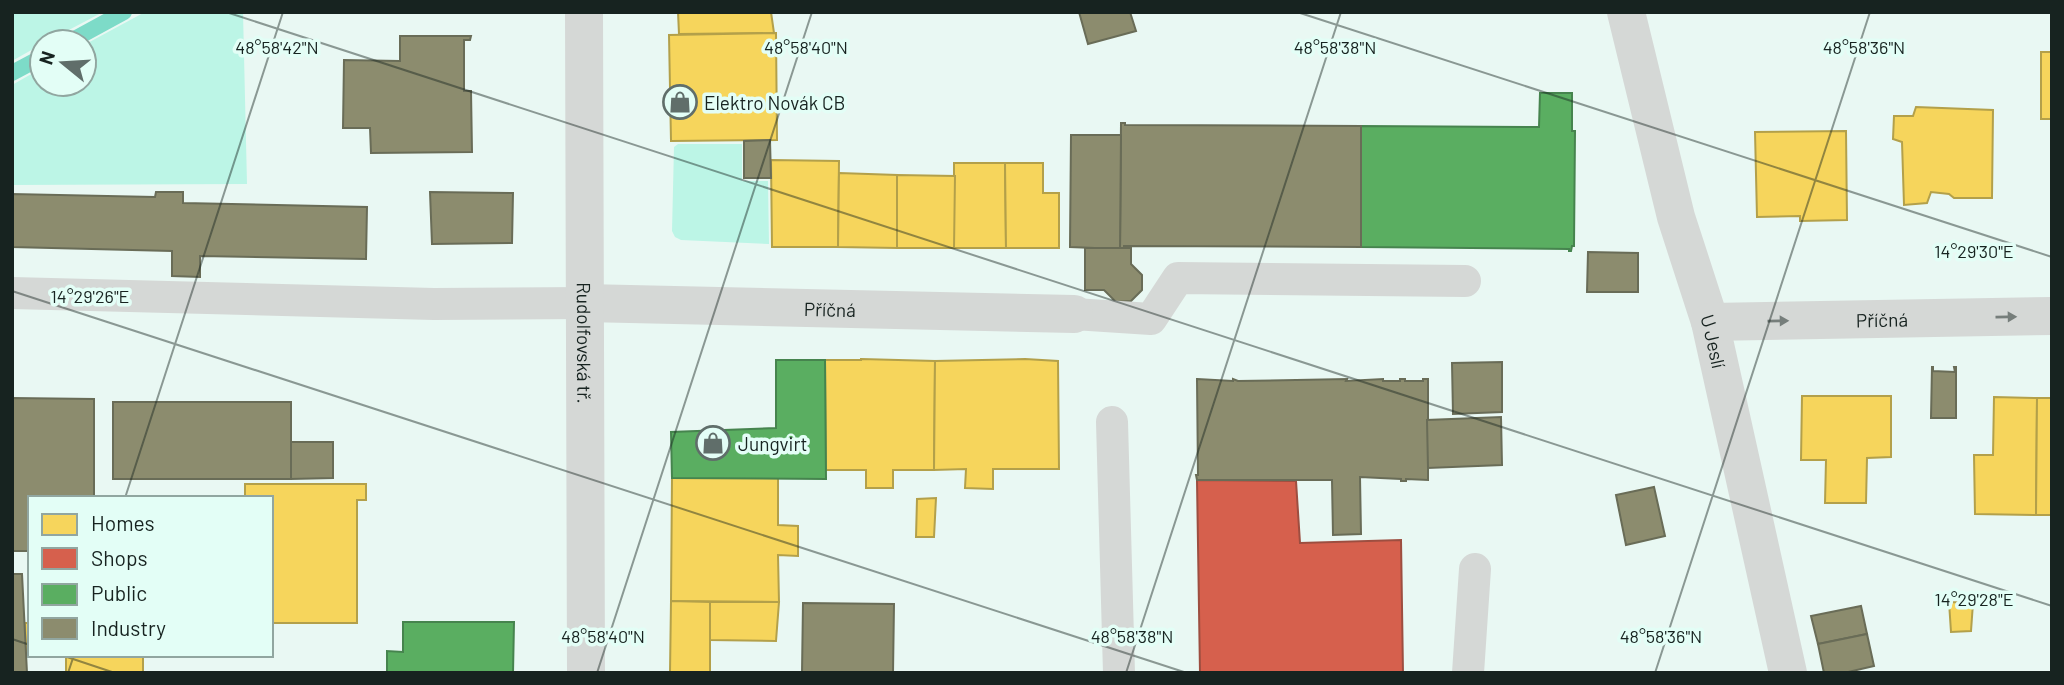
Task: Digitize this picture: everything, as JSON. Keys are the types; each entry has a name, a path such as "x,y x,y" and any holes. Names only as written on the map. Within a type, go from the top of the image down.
{"street":[{"name":"Rudolfovská tř.","path":"584,12 586,673"},
{"name":"U Jeslí","path":"1626,12 1676,217 1710,322 1788,673"},
{"name":"Příčná","path":"585,303 1074,314"},
{"name":"Příčná","path":"1710,322 2052,316"}],"lane":[{"path":"1074,314 1151,319 1178,278 1465,281"},
{"path":"12,293 434,304 585,303"},
{"path":"1112,422 1119,673"},
{"path":"1468,673 1475,569"}],"green space":[{"path":"12,12 103,12 73,28 28,28 28,52 12,61"},
{"path":"145,12 243,12 247,184 12,185 12,85 28,76 28,98 98,98 98,37"},
{"path":"678,144 742,144 742,181 768,181 769,244 681,240 675,237 672,231 674,147"}],"building: Homes":[{"path":"678,12 771,12 774,33 679,34"},
{"path":"776,33 777,140 671,141 669,35"},
{"path":"2041,52 2052,52 2052,119 2041,119"},
{"path":"1916,107 1993,110 1992,198 1954,198 1949,194 1931,192 1927,203 1904,205 1902,142 1893,139 1894,116 1913,116"},
{"path":"1846,131 1847,220 1800,221 1800,216 1757,217 1755,132"},
{"path":"771,160 839,161 838,247 772,247"},
{"path":"954,163 1005,163 1006,248 954,248"},
{"path":"1005,163 1043,163 1043,193 1059,193 1059,248 1006,248"},
{"path":"839,173 897,175 897,248 838,247"},
{"path":"897,175 955,176 954,248 897,248"},
{"path":"825,360 935,361 934,470 893,470 893,488 866,488 866,470 826,470"},
{"path":"935,361 1058,361 1059,469 993,469 993,489 965,488 966,469 934,470"},
{"path":"1802,396 1891,396 1891,457 1867,458 1866,503 1825,503 1826,460 1801,460"},
{"path":"1994,397 2037,398 2036,515 1975,514 1974,455 1993,455"},
{"path":"2037,398 2052,398 2052,515 2036,515"},
{"path":"672,478 778,478 778,525 798,526 798,556 778,555 779,602 671,601"},
{"path":"245,484 366,484 366,500 357,500 357,623 273,623 273,496 245,496"},
{"path":"936,498 934,537 916,537 917,499"},
{"path":"671,601 710,602 710,673 670,673"},
{"path":"710,602 779,602 776,641 710,640"},
{"path":"1949,602 1973,603 1971,631 1951,632"},
{"path":"25,623 28,623 28,654"},
{"path":"66,657 143,657 143,673 66,673"}],"building: Shops":[{"path":"1197,480 1296,481 1300,543 1401,540 1403,673 1200,673"}],"building: Public":[{"path":"1540,93 1572,93 1572,131 1575,131 1574,246 1571,251 1361,247 1361,126 1539,127"},
{"path":"776,360 825,360 826,479 672,478 671,432 776,428"},
{"path":"403,622 514,622 513,673 387,673 387,651 403,652"}],"building: Industry":[{"path":"1079,12 1130,12 1136,31 1088,44"},
{"path":"400,36 471,36 470,40 464,40 464,91 471,91 472,152 371,153 370,128 343,128 344,60 400,61"},
{"path":"1121,123 1361,126 1361,247 1124,246 1124,249 1120,249"},
{"path":"1071,135 1121,135 1120,249 1070,247"},
{"path":"770,140 771,178 744,178 744,141"},
{"path":"156,192 183,192 183,203 367,207 366,259 200,256 200,277 172,276 172,251 12,247 12,194 155,197"},
{"path":"430,192 513,193 512,243 432,244"},
{"path":"1085,248 1131,248 1131,264 1142,275 1142,290 1131,301 1116,302 1104,290 1085,290"},
{"path":"1588,252 1638,253 1638,292 1587,292"},
{"path":"1502,362 1502,412 1453,414 1452,363"},
{"path":"1932,367 1933,371 1955,372 1956,367 1956,418 1931,418"},
{"path":"1197,379 1428,379 1428,480 1401,481 1360,477 1361,534 1333,535 1332,480 1197,480"},
{"path":"12,398 94,399 94,496 28,496 28,551 12,551"},
{"path":"113,402 291,402 291,479 113,479"},
{"path":"1501,417 1502,465 1428,468 1427,420"},
{"path":"291,442 333,442 333,478 291,479"},
{"path":"1654,487 1665,536 1626,545 1616,495"},
{"path":"12,574 22,574 27,673 12,673"},
{"path":"803,603 894,604 893,673 802,673"},
{"path":"1861,606 1867,634 1818,644 1811,616"},
{"path":"1867,634 1874,666 1844,673 1824,673 1818,644"}],"waterway":[{"path":"95,28 124,12"},
{"path":"12,73 28,64"}],"place":[{"name":"Elektro Novák CB","path":"680,102"},
{"name":"Jungvirt","path":"713,443"}]}
